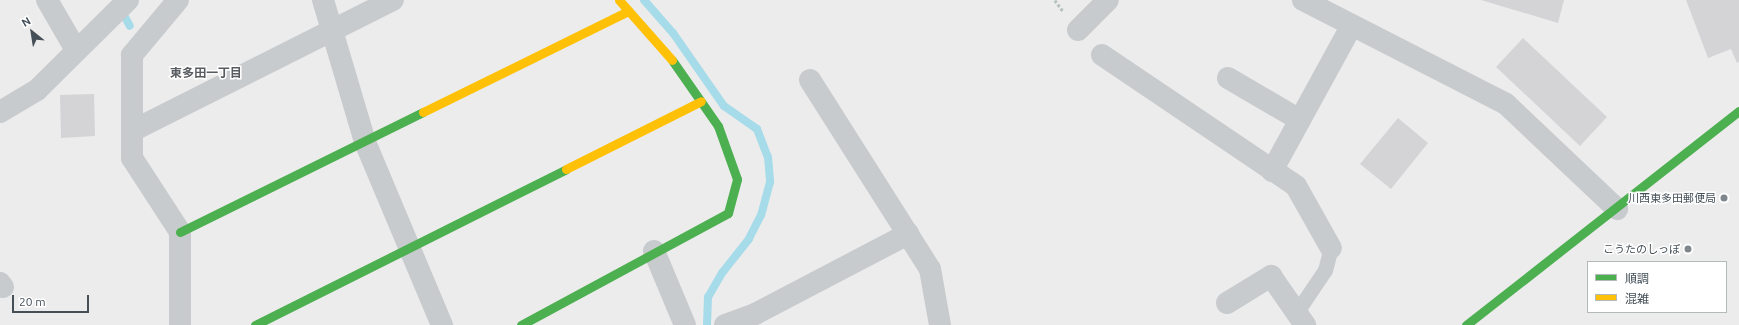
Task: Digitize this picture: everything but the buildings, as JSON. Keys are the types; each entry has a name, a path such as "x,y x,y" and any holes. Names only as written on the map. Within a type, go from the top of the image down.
{"street":[{"path":"47,0 76,50"},
{"path":"0,112 37,90 128,0"},
{"path":"178,0 132,55 132,158 180,232 180,325"},
{"path":"323,0 365,142 442,325"},
{"path":"132,131 393,0"},
{"path":"521,325 654,251 728,213 737,179 718,126 675,63 619,0"},
{"path":"1078,30 1108,0"},
{"path":"1303,0 1506,104 1617,209"},
{"path":"180,232 365,142 628,10"},
{"path":"1272,171 1352,25"},
{"path":"1102,55 1296,186 1331,248"},
{"path":"1228,78 1300,120"},
{"path":"810,80 930,269 940,325"},
{"path":"256,325 410,249 701,101"},
{"path":"1466,325 1617,209 1739,111"},
{"path":"725,325 758,319 908,234"},
{"path":"654,251 685,325"},
{"path":"1227,303 1271,276 1300,319"}],"lane":[{"path":"1300,319 1325,270 1331,248"}],"waterway":[{"path":"644,0 673,33 724,106 757,129 768,157 770,182 761,215 749,239 722,273 708,297 707,325"},
{"path":"121,10 130,26"}],"traffic: fast":[{"path":"521,325 728,213 737,179 718,126 672,60"},
{"path":"1466,325 1739,111"},
{"path":"180,232 423,112"},
{"path":"255,325 566,169"}],"traffic: slow":[{"path":"619,0 672,60"},
{"path":"423,112 628,11"},
{"path":"566,169 701,101"}],"place":[{"name":"川西東多田郵便局","path":"1724,198"},
{"name":"こうたのしっぽ","path":"1688,249"}],"district":[{"name":"東多田一丁目","path":"206,73"}]}
